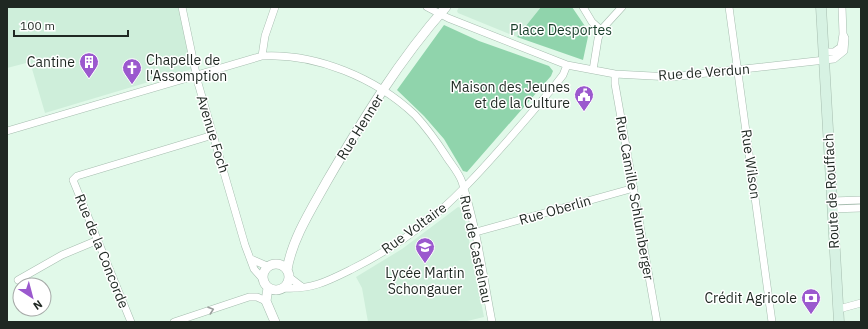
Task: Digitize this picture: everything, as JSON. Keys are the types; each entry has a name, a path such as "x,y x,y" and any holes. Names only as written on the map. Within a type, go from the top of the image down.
{"main road":[{"name":"Route de Rouffach","path":"821,7 839,322"}],"street":[{"name":"Avenue Foch","path":"182,7 196,74 245,245 254,269 262,278"},
{"path":"262,56 265,36 275,7"},
{"name":"Rue de Verdun","path":"427,7 442,11 567,65 615,74 671,77 738,71 824,56"},
{"path":"583,7 592,22 601,30"},
{"path":"593,70 601,30 622,7"},
{"name":"Rue Wilson","path":"729,7 772,322"},
{"path":"824,56 834,52 840,52 843,34 842,7"},
{"name":"Rue Henner","path":"288,273 289,255 321,192 382,90 442,11"},
{"name":"Rue de Castelnau","path":"7,131 196,74 262,56 279,55 338,69 382,90 415,116 434,137 462,181 476,232 492,322"},
{"name":"Rue Voltaire","path":"281,289 313,287 326,282 367,261 420,226 464,189 556,84 563,75 567,65"},
{"name":"Rue Camille Schlumberger","path":"615,74 615,84 657,322"},
{"name":"Rue de la Concorde","path":"131,322 73,180 77,176 213,135"},
{"name":"Rue Oberlin","path":"476,232 634,188"},
{"path":"832,205 861,200"},
{"path":"832,205 861,208"},
{"path":"23,277 62,255 98,240"},
{"name":"Rue Henner","path":"278,264 289,255"},
{"path":"251,259 267,266 278,264 302,287"},
{"path":"267,266 263,271 262,278 268,288 268,305 275,322"},
{"path":"268,305 288,283 288,273"},
{"path":"268,288 281,289"},
{"path":"174,322 249,297 257,297 268,305"},
{"path":"839,309 861,303"}],"shaded area":[{"path":"7,7 179,7 192,69 45,113 30,62 7,68"},
{"path":"459,7 541,7 517,37 458,13 457,11"},
{"name":"Lycée Martin Schongauer","path":"458,207 461,208 464,215 484,317 463,322 368,322 362,288 356,277 402,249"}],"green space":[{"name":"Place Desportes","path":"541,7 572,7 589,32 583,60 517,37"},
{"path":"444,25 479,41 549,66 553,71 551,76 467,172 463,171 444,139 424,116 397,90"}],"place":[{"name":"Cantine","path":"89,79"},
{"name":"Chapelle de l'Assomption","path":"132,85"},
{"name":"Maison des Jeunes et de la Culture","path":"584,112"},
{"name":"Lycée Martin Schongauer","path":"425,264"},
{"name":"Crédit Agricole","path":"811,315"}]}
